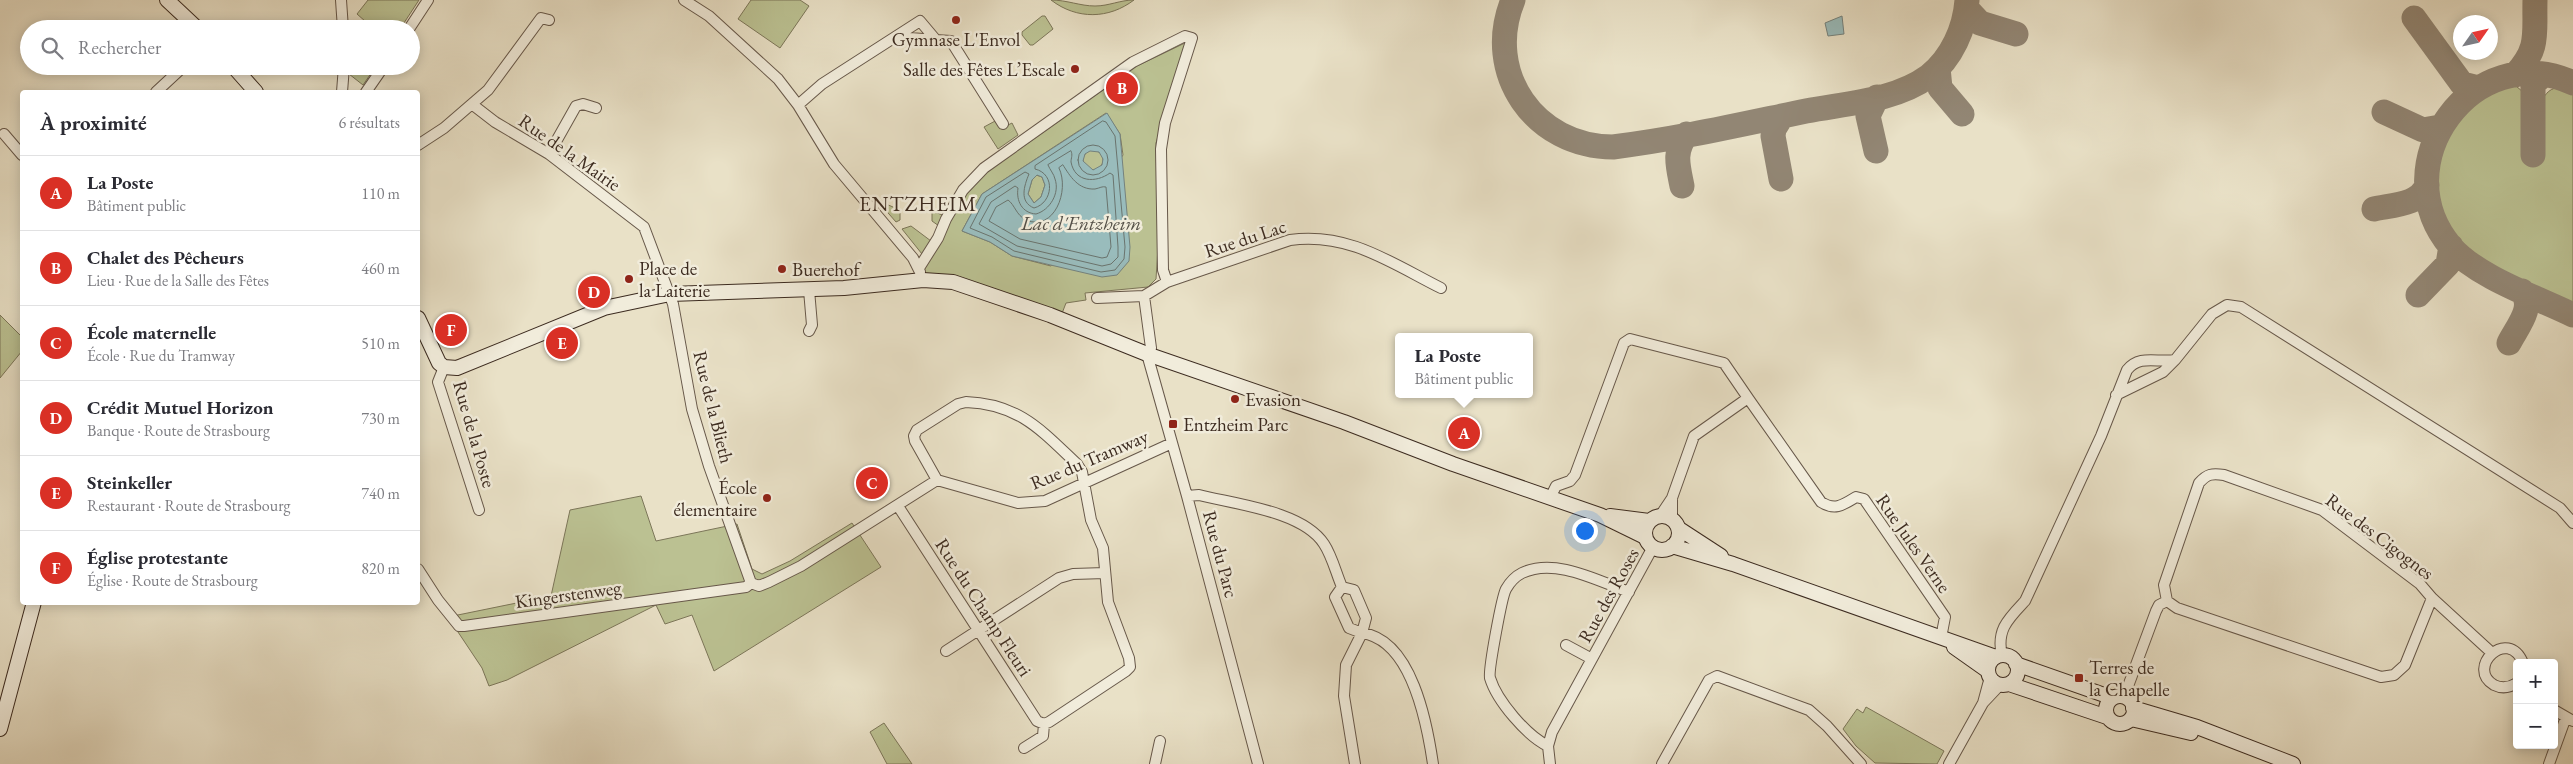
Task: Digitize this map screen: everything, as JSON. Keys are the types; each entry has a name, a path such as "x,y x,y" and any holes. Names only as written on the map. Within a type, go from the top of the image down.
{"main road":[{"path":"173,3 189,20"},
{"path":"241,75 254,90"},
{"path":"420,322 436,357 444,367 457,368 604,308 670,294 809,290 921,274 960,283 998,296 1147,354 1335,419 1374,435 1600,515 1662,550 1672,546 1678,538 1665,521"},
{"path":"1600,515 1665,521 1734,564"},
{"path":"1649,542 1646,526 1665,521"},
{"path":"1672,546 1734,564 1941,638 2010,658 2016,664 2125,706 2293,764"},
{"path":"0,729 33,605"},
{"path":"1941,638 1997,679 2107,717 2118,724 2125,706"},
{"path":"1997,679 1990,663 1999,656"},
{"path":"1997,679 2017,673 2016,664"},
{"path":"2107,717 2107,704 2125,706"}],"street":[{"path":"341,0 342,20"},
{"path":"415,20 428,0"},
{"path":"684,0 709,16 771,72 798,105 834,164 921,274 946,219 963,190 984,168 1133,62 1184,36 1192,38 1165,123 1161,149 1163,270 1167,282"},
{"path":"420,143 488,90 540,18 549,20"},
{"path":"798,105 822,84 920,21 936,40"},
{"path":"897,37 951,41 1003,124"},
{"path":"158,90 174,75"},
{"path":"342,90 343,75"},
{"path":"367,90 378,75"},
{"name":"Rue de la Mairie","path":"472,104 495,122 549,154 644,228 670,294"},
{"path":"549,154 576,106 583,104 596,108"},
{"path":"4,134 20,152"},
{"name":"Rue du Lac","path":"1098,298 1144,296 1167,282 1290,240 1310,238 1344,242 1372,253 1441,288"},
{"path":"809,290 812,325 809,332"},
{"name":"Rue de la Blieth","path":"670,294 692,409 751,584"},
{"path":"1144,296 1151,348 1147,354"},
{"path":"2116,395 2164,372 2212,314 2227,305 2241,307 2560,508 2573,523"},
{"path":"1550,498 1556,486 1570,480 1575,475 1624,343 1630,339 1724,364 1748,398 1694,436 1665,521"},
{"name":"Rue du Parc","path":"1147,354 1187,496 1258,764"},
{"path":"1999,656 2000,634 2009,618 2025,601 2100,436 2116,395 2133,362 2141,359 2163,362 2175,360"},
{"name":"Rue de la Poste","path":"444,367 438,382 479,510"},
{"name":"Rue Jules Verne","path":"1748,398 1821,502 1828,507 1837,508 1856,497 1864,500 1945,617 1941,638"},
{"path":"751,584 759,586 793,570 937,480 914,436 917,430 966,402 1020,414 1032,422 1077,464 1084,481 1091,520 1103,548 1108,602 1130,667 1044,724 1043,736 1024,748"},
{"name":"Rue du Tramway","path":"937,480 1018,504 1031,504 1045,501 1084,481 1172,443"},
{"name":"Rue des Cigognes","path":"2432,598 2405,665 2394,675 2381,677 2203,617 2167,601 2164,585 2199,483 2206,476 2213,474 2224,475 2322,510 2420,584 2432,598 2492,653"},
{"path":"1187,496 1199,495 1291,518 1311,530 1323,543 1342,586 1354,590 1366,618 1362,634 1346,666 1345,689 1355,764"},
{"name":"Rue du Champ Fleuri","path":"898,506 1037,721 1044,724"},
{"name":"Rue des Roses","path":"1550,764 1548,746 1552,732 1629,592 1649,542"},
{"path":"1548,746 1529,734 1495,690 1489,676 1506,589 1522,573 1533,570 1558,569 1629,592"},
{"name":"Kingerstenweg","path":"420,573 451,618 460,626 746,587 751,584"},
{"path":"946,651 1059,578 1073,574 1105,573"},
{"path":"1342,586 1335,597 1348,628 1362,634 1376,635 1395,655 1410,676 1426,719 1433,764"},
{"path":"2125,706 2156,611 2159,605 2167,601"},
{"name":"Rue des Roses","path":"1566,645 1592,659"},
{"path":"2513,684 2503,688 2491,682 2487,677 2485,664 2492,653 2498,650 2511,649 2517,653 2521,659"},
{"path":"1662,764 1709,680 1717,676 1809,710 1827,726 1861,764"},
{"path":"1949,764 1997,679"},
{"path":"2549,764 2570,719 2558,712"},
{"path":"1156,764 1160,741"}],"green space":[{"path":"368,0 419,0 406,20 364,20 357,14"},
{"path":"751,0 800,0 809,6 780,48 738,19"},
{"path":"1051,0 1095,6 1134,0 1114,11 1093,15 1071,11"},
{"path":"1042,16 1045,16 1053,29 1033,45 1030,45 1022,35 1022,32"},
{"path":"1187,42 1156,143 1159,231 1156,279 1148,287 1085,293 1086,300 1066,303 1061,316 965,279 926,275 920,262 922,254 902,229 911,226 931,241 939,226 932,221 932,211 945,216 976,180 1135,67","holes":["1106,113 1120,134 1123,155 1051,266 1012,256 990,242 962,231 982,194"]},
{"path":"350,75 370,75 363,85"},
{"path":"2505,86 2516,86 2523,92 2524,156 2541,156 2542,100 2545,95 2555,88 2563,88 2573,92 2573,304 2517,280 2476,258 2458,242 2445,217 2438,197 2436,177 2439,157 2445,139 2469,107 2486,95"},
{"path":"997,120 1002,128 1012,123 1018,135 998,149 984,127"},
{"path":"1093,150 1100,153 1103,160 1100,167 1093,170 1086,167 1083,160 1086,153"},
{"path":"1036,175 1042,177 1045,185 1041,197 1034,203 1028,194 1032,180"},
{"path":"886,204 900,210 900,220 896,222 882,206"},
{"path":"0,315 20,335 20,353 0,378"},
{"path":"641,496 656,541 737,524 752,569 762,574 790,561 852,523 881,567 714,671 692,615 665,624 656,605 507,680 489,686 482,668 448,617 551,596 570,510"},
{"path":"1866,707 1944,751 1937,764 1875,763 1856,746 1843,729 1857,709 1863,713"},
{"path":"884,723 912,764 887,764 870,732"}],"water":[{"path":"1842,16 1844,34 1828,36 1825,23"},
{"name":"Lac d'Entzheim","path":"1107,113 1120,134 1130,247 1129,261 1117,275 1102,277 1012,256 990,242 962,231 982,194","holes":["1090,151 1099,152 1103,159 1102,165 1093,170 1083,161 1085,154","1037,175 1042,177 1045,185 1041,197 1034,203 1028,194 1032,180"]}],"taxiway":[{"path":"1513,0 1505,27 1505,54 1511,79 1522,101 1539,120 1560,134 1585,144 1613,147 1686,136 1870,100 1901,91 1929,76 1951,51 1960,32 1967,0"},
{"path":"2515,75 2529,57 2532,48 2535,32 2535,0"},
{"path":"1966,8 1980,23 2016,34"},
{"path":"2414,18 2462,84 2478,88"},
{"path":"1938,68 1940,88 1962,114"},
{"path":"2573,83 2536,73 2502,78 2472,93 2449,117 2433,147 2427,180 2432,214 2451,247 2462,258 2491,277 2573,315"},
{"path":"2533,155 2533,84 2543,75"},
{"path":"1876,151 1868,116 1877,97"},
{"path":"2384,112 2423,130 2440,127"},
{"path":"1781,179 1773,136 1774,129 1782,116"},
{"path":"1682,186 1678,153 1687,134"},
{"path":"2374,209 2412,200 2418,197 2427,185"},
{"path":"2418,295 2448,264 2451,246"},
{"path":"2509,343 2526,310 2526,297 2522,291"}],"place":[{"name":"Gymnase L'Envol","path":"956,20"},
{"name":"Salle des Fêtes L’Escale","path":"1075,69"},
{"name":"Chalet des Pêcheurs","path":"1122,88"},
{"name":"Buerehof","path":"782,269"},
{"name":"Place de la Laiterie","path":"629,279"},
{"name":"Crédit Mutuel Horizon","path":"594,292"},
{"name":"Église protestante","path":"451,330"},
{"name":"Steinkeller","path":"562,343"},
{"name":"Evasion","path":"1235,399"},
{"name":"Entzheim Parc","path":"1173,424"},
{"name":"La Poste","path":"1464,433"},
{"name":"École maternelle","path":"872,483"},
{"name":"École élementaire","path":"767,498"},
{"name":"Terres de la Chapelle","path":"2079,678"}],"district":[{"name":"ENTZHEIM","path":"918,204"}]}
